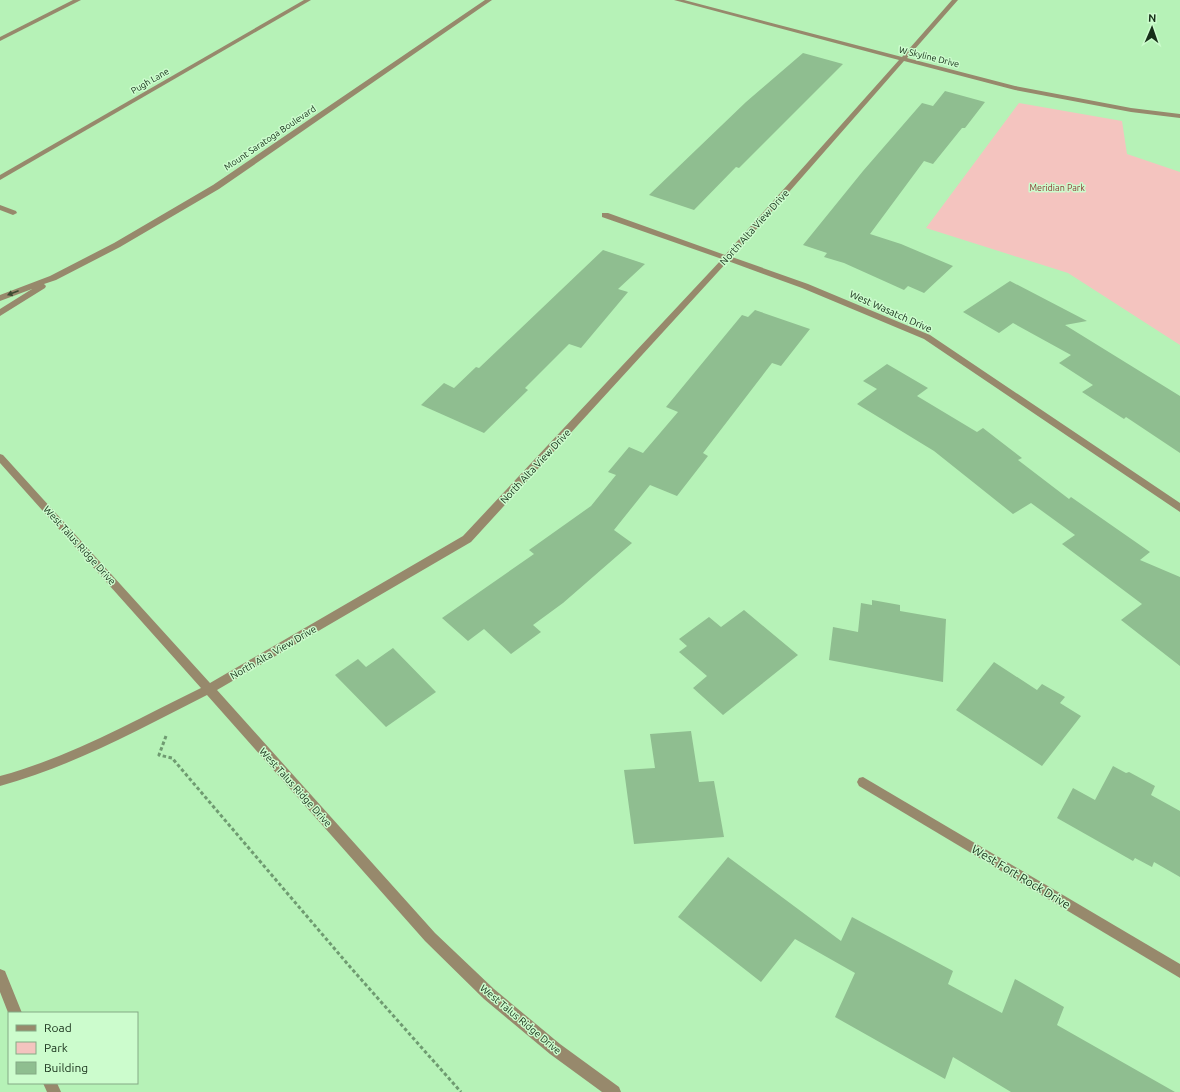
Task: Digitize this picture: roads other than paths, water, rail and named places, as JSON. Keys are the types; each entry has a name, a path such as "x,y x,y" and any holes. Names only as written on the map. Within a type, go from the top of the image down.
{"street":[{"path":"0,39 78,0"},
{"name":"Pugh Lane","path":"0,178 308,0"},
{"name":"Mount Saratoga Boulevard","path":"0,313 53,278 117,245 216,187 489,0"},
{"name":"W Skyline Drive","path":"677,0 1015,88 1132,110 1180,116"},
{"name":"North Alta View Drive","path":"0,781 30,773 76,755 209,689 467,539 728,258 955,0"},
{"path":"0,207 13,213"},
{"name":"West Wasatch Drive","path":"605,215 805,286 927,338 1180,508"},
{"name":"Mount Saratoga Boulevard","path":"0,298 53,278"},
{"name":"West Talus Ridge Drive","path":"0,457 430,938 489,994 555,1049 614,1092"},
{"name":"West Fort Rock Drive","path":"863,782 1180,971"},
{"path":"0,976 15,1012"}],"park label":[{"name":"Meridian Park","path":"1057,188"}]}
